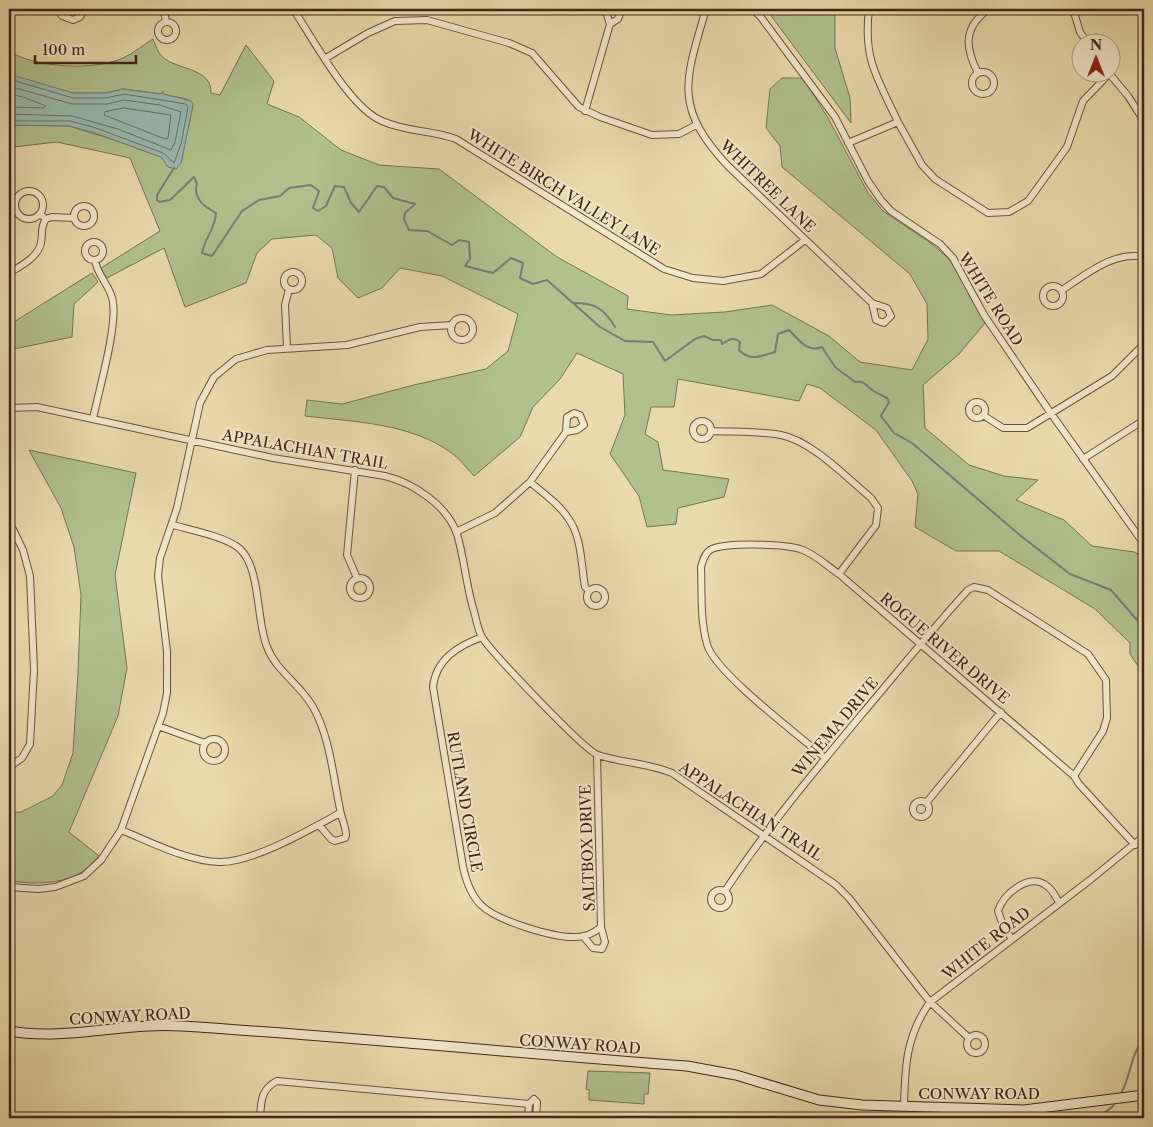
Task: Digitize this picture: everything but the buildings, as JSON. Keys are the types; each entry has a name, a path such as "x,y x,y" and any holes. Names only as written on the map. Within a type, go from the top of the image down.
{"street":[{"path":"41,9 59,9 66,19 73,20 80,17 84,9"},
{"path":"164,9 166,22"},
{"name":"WHITE BIRCH VALLEY LANE","path":"293,9 354,100 372,116 406,129 446,135 456,139 664,268 708,281 749,278 770,268 805,240"},
{"path":"585,111 610,24 605,9"},
{"path":"610,24 618,19 622,9"},
{"name":"WHITREE LANE","path":"706,9 687,81 688,99 696,125 710,147 728,166 872,303"},
{"name":"WHITE ROAD","path":"752,9 815,88 835,117 868,181 891,211 940,244 953,258 984,315 1144,544"},
{"path":"869,9 866,25 868,55 898,122 922,165 935,179 988,213 1010,212 1028,201 1067,147 1083,101 1100,82"},
{"path":"978,73 969,55 967,43 976,20 989,9"},
{"path":"1073,9 1080,32"},
{"path":"326,58 368,33 395,21 427,20 509,43 532,53 585,111 652,135 679,134 696,125"},
{"path":"1116,82 1128,96 1144,121"},
{"path":"848,143 898,122"},
{"path":"28,192 37,194 43,205 40,214 33,219 21,216 16,209 18,197 28,192"},
{"path":"40,214 46,220"},
{"path":"9,273 34,256 41,244 42,225 46,220 52,217 74,218"},
{"path":"1062,290 1116,258 1127,256 1144,257"},
{"path":"93,419 113,321 113,301 98,274 95,260"},
{"path":"287,348 285,305 289,289"},
{"path":"9,887 39,889 55,887 84,876 101,860 121,830 158,726 167,693 167,651 158,576 160,558 173,525 200,404 214,377 236,359 266,350 347,345 420,327 452,325"},
{"path":"983,415 1003,428 1019,429 1033,425 1050,412 1112,376 1144,344"},
{"name":"APPALACHIAN TRAIL","path":"9,408 37,408 273,458 392,477 410,485 440,509 456,532 471,601 482,637 569,732 597,755 645,764 672,773 820,872 849,898 930,1002 968,1038"},
{"path":"1083,459 1144,420"},
{"path":"712,431 782,435 795,440 810,447 871,498 878,508 876,525 839,574"},
{"path":"456,532 495,513 530,482 566,432"},
{"path":"355,470 347,555 357,578"},
{"path":"530,482 567,516 572,524 579,547 585,587 589,591"},
{"path":"9,521 22,550 30,576 34,670 30,744 22,758 9,767"},
{"path":"173,525 230,542 246,557 252,568 260,625 267,647 280,668 308,700 320,722 326,739 340,813 346,829 344,838 336,841 331,840 319,825"},
{"name":"ROGUE RIVER DRIVE","path":"825,758 727,673 712,657 706,638 701,576 701,567 705,555 711,550 726,546 790,547 801,549 839,574 1074,776 1079,784 1135,845"},
{"name":"WINEMA DRIVE","path":"725,891 763,835 825,758 956,602 974,587 988,590 1088,654 1106,680 1107,718 1103,731 1074,776"},
{"name":"RUTLAND CIRCLE","path":"482,637 461,645 446,658 434,677 434,687 465,877 474,897 482,907 495,915 534,929 573,937 590,934"},
{"path":"926,803 1001,712"},
{"path":"158,726 205,743"},
{"name":"SALTBOX DRIVE","path":"590,934 601,927 597,755"},
{"path":"121,830 204,860 221,862 258,853 319,825 340,813"},
{"name":"WHITE ROAD","path":"904,1106 905,1067 911,1038 930,1002 1135,845 1144,836"},
{"path":"1012,939 1004,928 998,911 1003,899 1012,891 1031,883 1042,883 1051,889 1059,902"},
{"path":"583,936 593,948 602,949 605,942 601,927"},
{"name":"CONWAY ROAD","path":"9,1031 85,1033 179,1026 687,1066 729,1074 819,1100 847,1104 1024,1110 1144,1095"},
{"path":"260,1118 263,1093 268,1086 277,1081 529,1104"},
{"path":"528,1118 529,1104 534,1099 537,1102 536,1118"}],"green space":[{"path":"766,9 835,9 835,48 850,98 851,123"},
{"path":"153,39 165,59 201,75 210,85 211,93 220,95 246,45 274,81 267,104 299,117 341,150 379,165 439,169 557,257 628,296 627,309 671,315 725,312 772,305 829,336 860,362 912,370 928,339 927,304 910,274 782,167 780,146 766,128 770,89 782,78 803,78 828,118 868,193 883,211 932,244 947,257 957,269 985,323 959,354 923,385 925,428 969,465 1004,476 1038,480 1016,500 1064,520 1092,546 1134,552 1144,557 1144,675 1130,654 1130,643 1095,609 999,551 956,551 915,527 918,494 912,481 876,430 820,388 807,384 799,401 678,379 674,407 651,407 645,434 658,442 663,470 729,479 724,497 678,508 676,524 647,527 639,496 610,454 625,415 623,374 577,353 560,379 533,407 520,437 474,476 453,454 420,436 363,422 305,416 307,400 342,404 486,369 508,351 518,314 442,276 400,268 382,288 358,298 338,278 332,248 316,235 272,239 257,253 246,283 185,307 164,248 105,279 101,268 160,231 130,158 57,142 13,147 9,150 9,125 69,126 161,157 168,167 181,163 193,105 187,99 162,94 163,92 161,94 123,89 106,93 73,93 14,77 9,74 9,51 20,57 49,64 65,66 97,65 123,58"},
{"path":"92,273 98,282 74,304 72,337 9,350 9,325"},
{"path":"29,450 136,473 115,575 127,668 118,716 69,832 99,856 84,870 74,876 46,883 9,881 9,813 21,812 53,796 62,785 73,753 81,595 74,547 61,508"},
{"path":"588,1071 650,1073 648,1094 644,1094 644,1104 589,1100 589,1090 586,1089"}],"water":[{"path":"9,74 73,93 106,93 123,89 161,94 163,91 163,94 191,101 193,105 181,163 176,169 168,167 161,157 92,132 69,126 9,125"}],"waterway":[{"path":"174,168 157,195 157,200 160,202 170,200 194,177 196,194 200,201 216,213 214,224 202,253 212,256 242,211 259,200 280,196 289,188 311,185 319,191 313,208 318,211 326,206 335,186 344,187 351,203 359,212 377,186 384,187 393,198 415,204 405,213 404,219 409,230 427,231 452,245 459,240 469,242 470,259 465,266 493,273 511,258 523,263 520,278 533,284 547,280 600,327 625,341 653,342 665,361 695,339 704,336 713,340 721,340 722,344 735,339 740,342 739,350 743,354 752,357 761,356 775,352 778,334 789,330 808,347 822,347 835,367 855,382 863,383 887,398 889,402 881,416 894,433 912,443 1021,536 1070,574 1111,590 1144,628"},
{"path":"574,303 588,304 599,308 615,327"},
{"path":"1120,1095 1133,1059 1144,1039"},
{"path":"1098,1118 1112,1107 1116,1101"}]}
